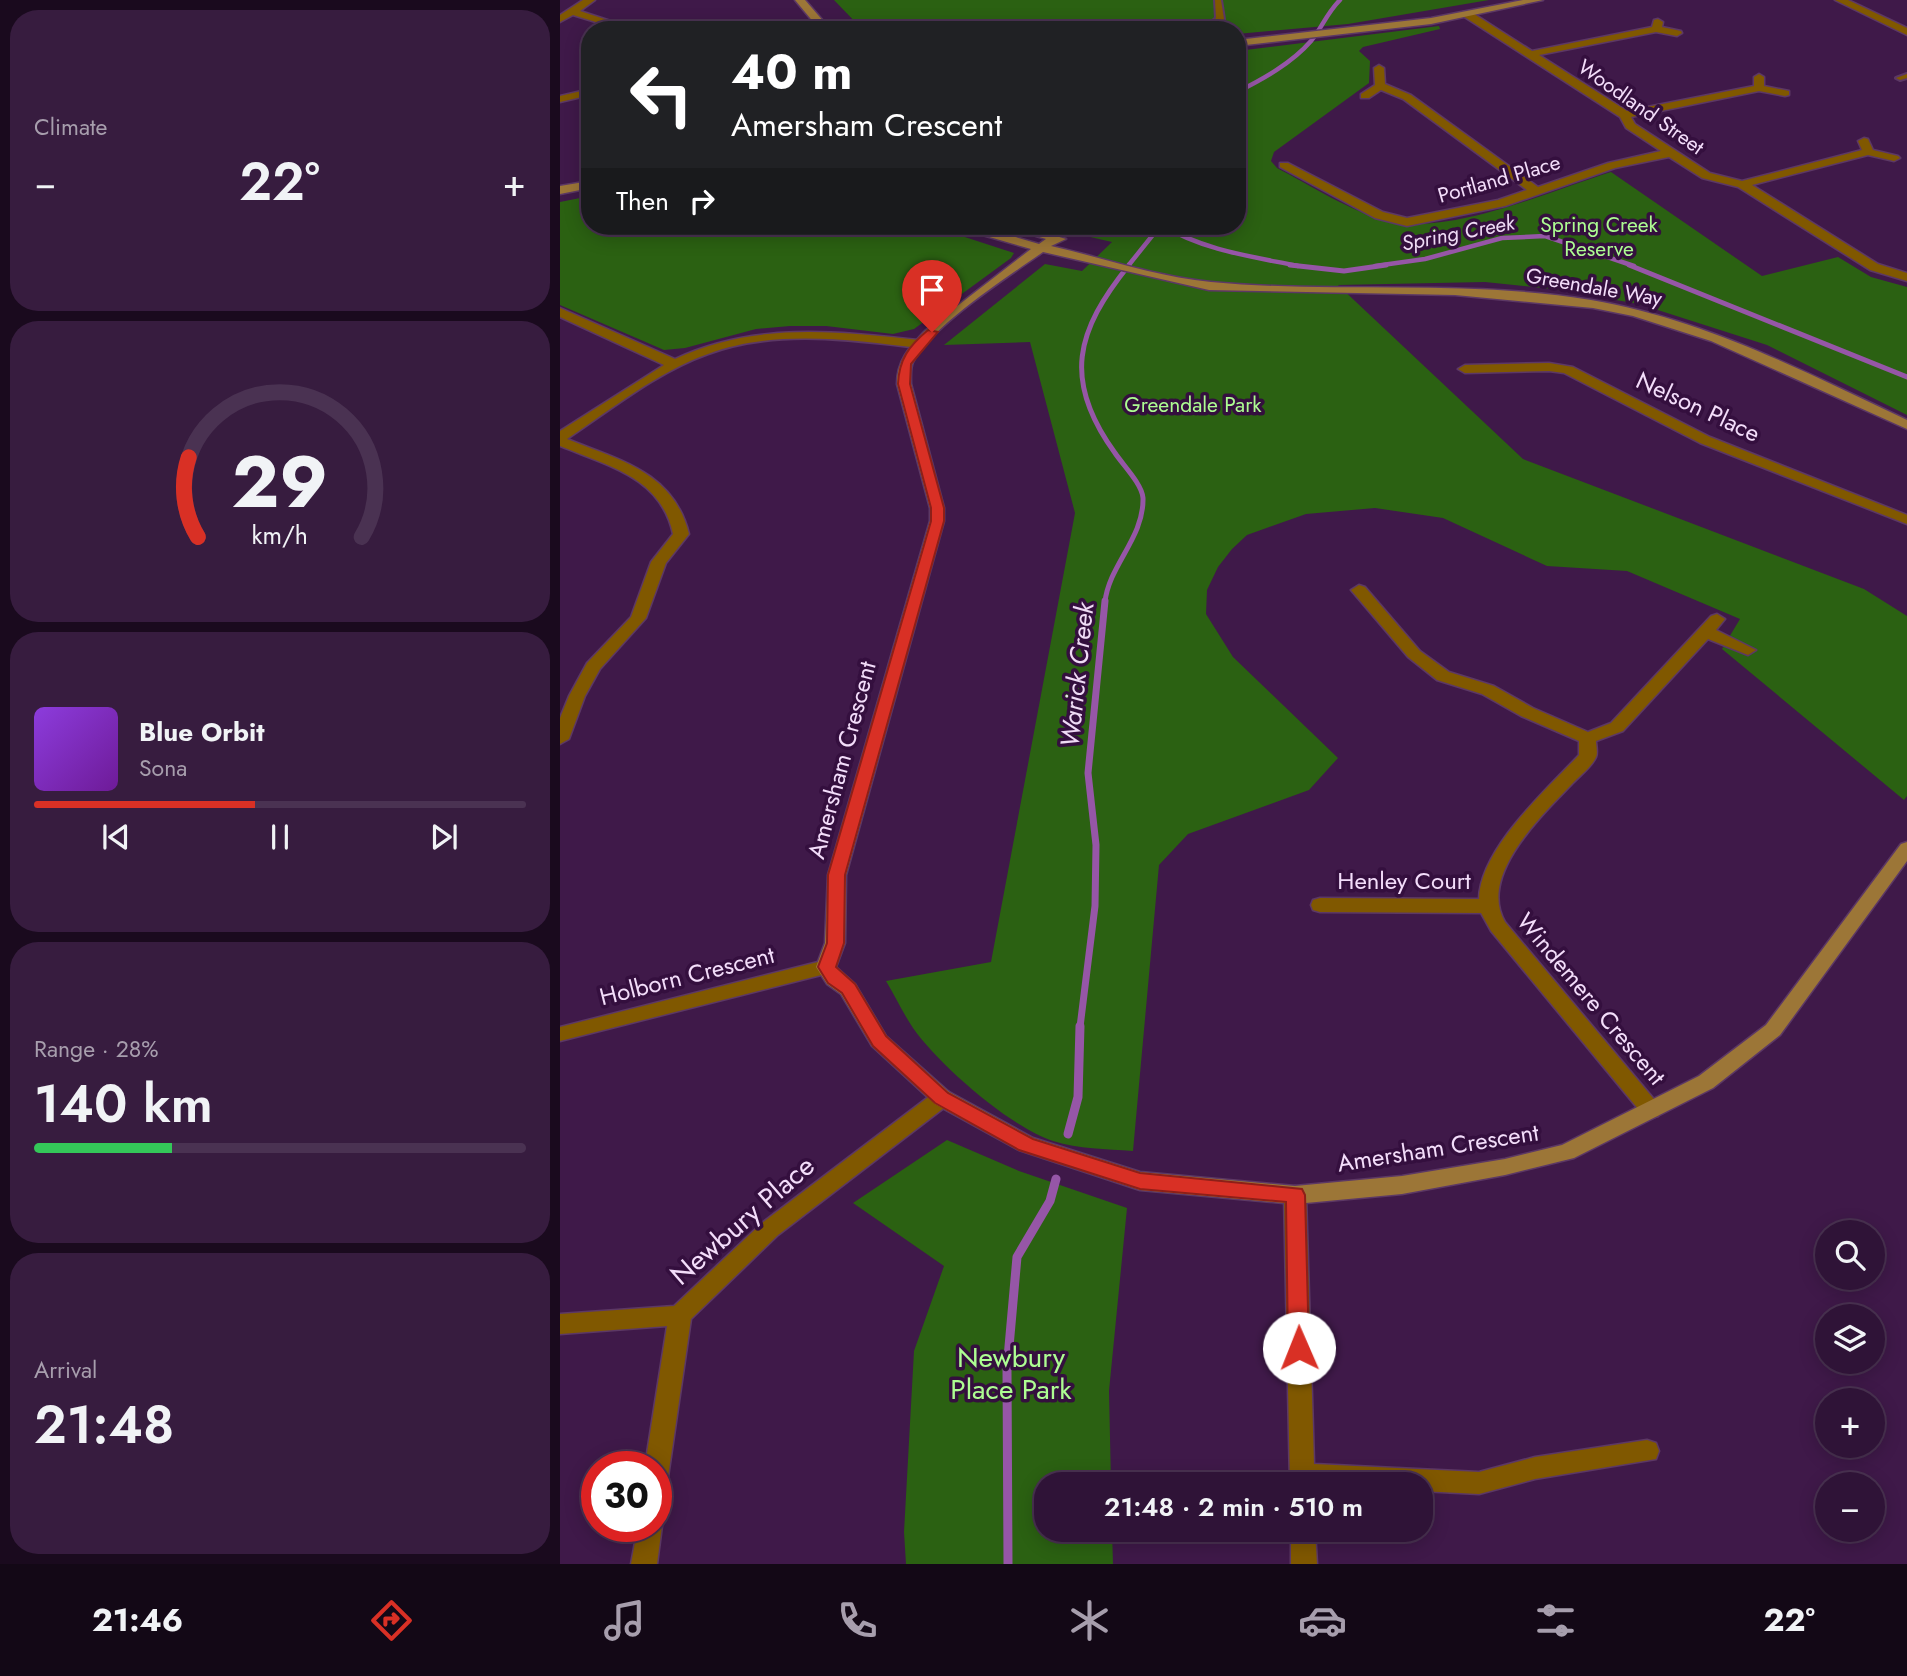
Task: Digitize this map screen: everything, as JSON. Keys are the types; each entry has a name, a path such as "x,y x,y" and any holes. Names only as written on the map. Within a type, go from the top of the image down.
{"street":[{"path":"560,19 590,0"},
{"path":"800,0 818,21"},
{"path":"1246,42 1344,32 1467,14 1538,0"},
{"path":"1840,0 1907,32"},
{"path":"574,12 604,21"},
{"name":"Woodland Street","path":"1467,14 1625,115 1630,126 1706,176 1742,184 1874,267 1907,277"},
{"path":"1531,54 1657,25 1677,33"},
{"path":"1379,68 1380,86"},
{"path":"1625,115 1759,83 1785,93"},
{"path":"1365,96 1380,86"},
{"path":"1380,86 1407,97 1536,191"},
{"path":"560,99 581,94"},
{"path":"1742,184 1866,146 1894,158"},
{"name":"Portland Place","path":"1284,165 1378,215 1407,222 1501,203 1612,165 1670,152"},
{"path":"1286,183 1304,177"},
{"path":"560,190 581,186"},
{"name":"Greendale Way","path":"1013,235 1177,273 1224,287 1493,291 1594,304 1644,315 1720,338 1773,359 1907,425"},
{"name":"Greendale Way","path":"1031,235 1048,242"},
{"name":"Amersham Crescent","path":"1048,242 919,344 905,364 904,384 937,508 937,521 837,875 835,943 827,967 834,979 848,989 879,1041 942,1098 1026,1144 1140,1181 1295,1195 1402,1185 1505,1167 1567,1152 1706,1082 1773,1030 1904,858"},
{"path":"560,312 674,364"},
{"path":"560,439 674,364 712,348 788,334 821,334 919,344"},
{"name":"Nelson Place","path":"1465,369 1549,367 1568,370 1705,440 1907,520"},
{"path":"560,439 648,480 667,494 680,515 681,534 659,562 638,618 593,667 577,696 560,739"},
{"path":"1359,590 1414,654 1443,676 1488,690 1527,712 1587,738 1617,727 1711,626 1748,650"},
{"name":"Windemere Crescent","path":"1587,738 1588,756 1504,849 1490,887 1487,906 1498,926 1651,1110"},
{"name":"Henley Court","path":"1320,905 1487,906"},
{"name":"Holborn Crescent","path":"560,1034 827,967"},
{"name":"Newbury Place","path":"660,1451 681,1315 725,1269 770,1230 942,1098"},
{"path":"1295,1195 1302,1472"},
{"path":"560,1324 681,1315"},
{"path":"1433,1482 1479,1483 1535,1468 1647,1451"},
{"path":"644,1564 647,1542"},
{"path":"1303,1542 1304,1564"}],"lane":[{"path":"1217,21 1220,19 1218,0"}],"green space":[{"path":"834,0 1489,0 1348,24 1246,33 1246,21 854,21"},
{"name":"Greendale Park","path":"1439,26 1440,29 1363,47 1359,51 1370,61 1369,83 1274,152 1271,161 1277,168 1361,212 1388,221 1413,224 1440,222 1500,209 1611,172 1762,276 1838,257 1871,277 1907,287 1907,415 1767,345 1639,304 1552,289 1485,282 1338,285 1523,459 1864,589 1907,616 1907,796 1904,800 1722,649 1740,619 1627,571 1547,566 1443,518 1375,508 1306,514 1247,535 1218,567 1207,590 1206,614 1233,657 1338,758 1309,790 1188,834 1159,865 1133,1151 1063,1144 1036,1134 1017,1123 957,1076 913,1028 886,981 991,962 1075,513 1030,342 944,345 1045,264 1082,271 1112,242 1081,235 1246,235 1246,50"},
{"path":"581,198 581,235 959,235 1014,253 1011,258 914,329 893,334 826,326 790,326 756,329 685,348 664,350 560,305 560,202"},
{"name":"Newbury Place Park","path":"947,1140 1019,1171 1127,1208 1109,1391 1111,1472 1034,1472 1034,1542 1112,1542 1113,1564 906,1564 904,1532 914,1351 944,1266 853,1203"}],"waterway":[{"name":"Spring Creek","path":"1246,88 1277,70 1303,49 1340,0"},
{"name":"Warick Creek","path":"1128,266 1153,235"},
{"name":"Spring Creek","path":"1181,235 1212,247 1297,266"},
{"name":"Spring Creek","path":"1375,266 1425,259 1502,238 1545,236 1634,266"},
{"name":"Warick Creek","path":"1105,602 1113,576 1138,526 1143,498 1136,481 1098,427 1087,402 1082,379 1082,356 1087,334 1097,312 1129,265"},
{"name":"Spring Creek","path":"1290,265 1297,266"},
{"name":"Spring Creek","path":"1297,266 1344,271 1386,265"},
{"name":"Spring Creek","path":"1629,265 1907,377"},
{"name":"Warick Creek","path":"1080,1027 1095,906 1096,845 1088,773 1105,601"},
{"name":"Warick Creek","path":"1068,1134 1078,1097 1080,1026"},
{"name":"Warick Creek","path":"1008,1564 1007,1369 1017,1257 1050,1201 1056,1179"}],"route":[{"path":"932,332 919,344 905,364 904,384 937,508 937,521 837,875 837,925 835,943 827,967 834,979 848,989 879,1041 942,1098 1026,1144 1140,1181 1295,1195 1299,1348"}],"park label":[{"name":"Spring Creek Reserve","path":"1599,237"}]}
